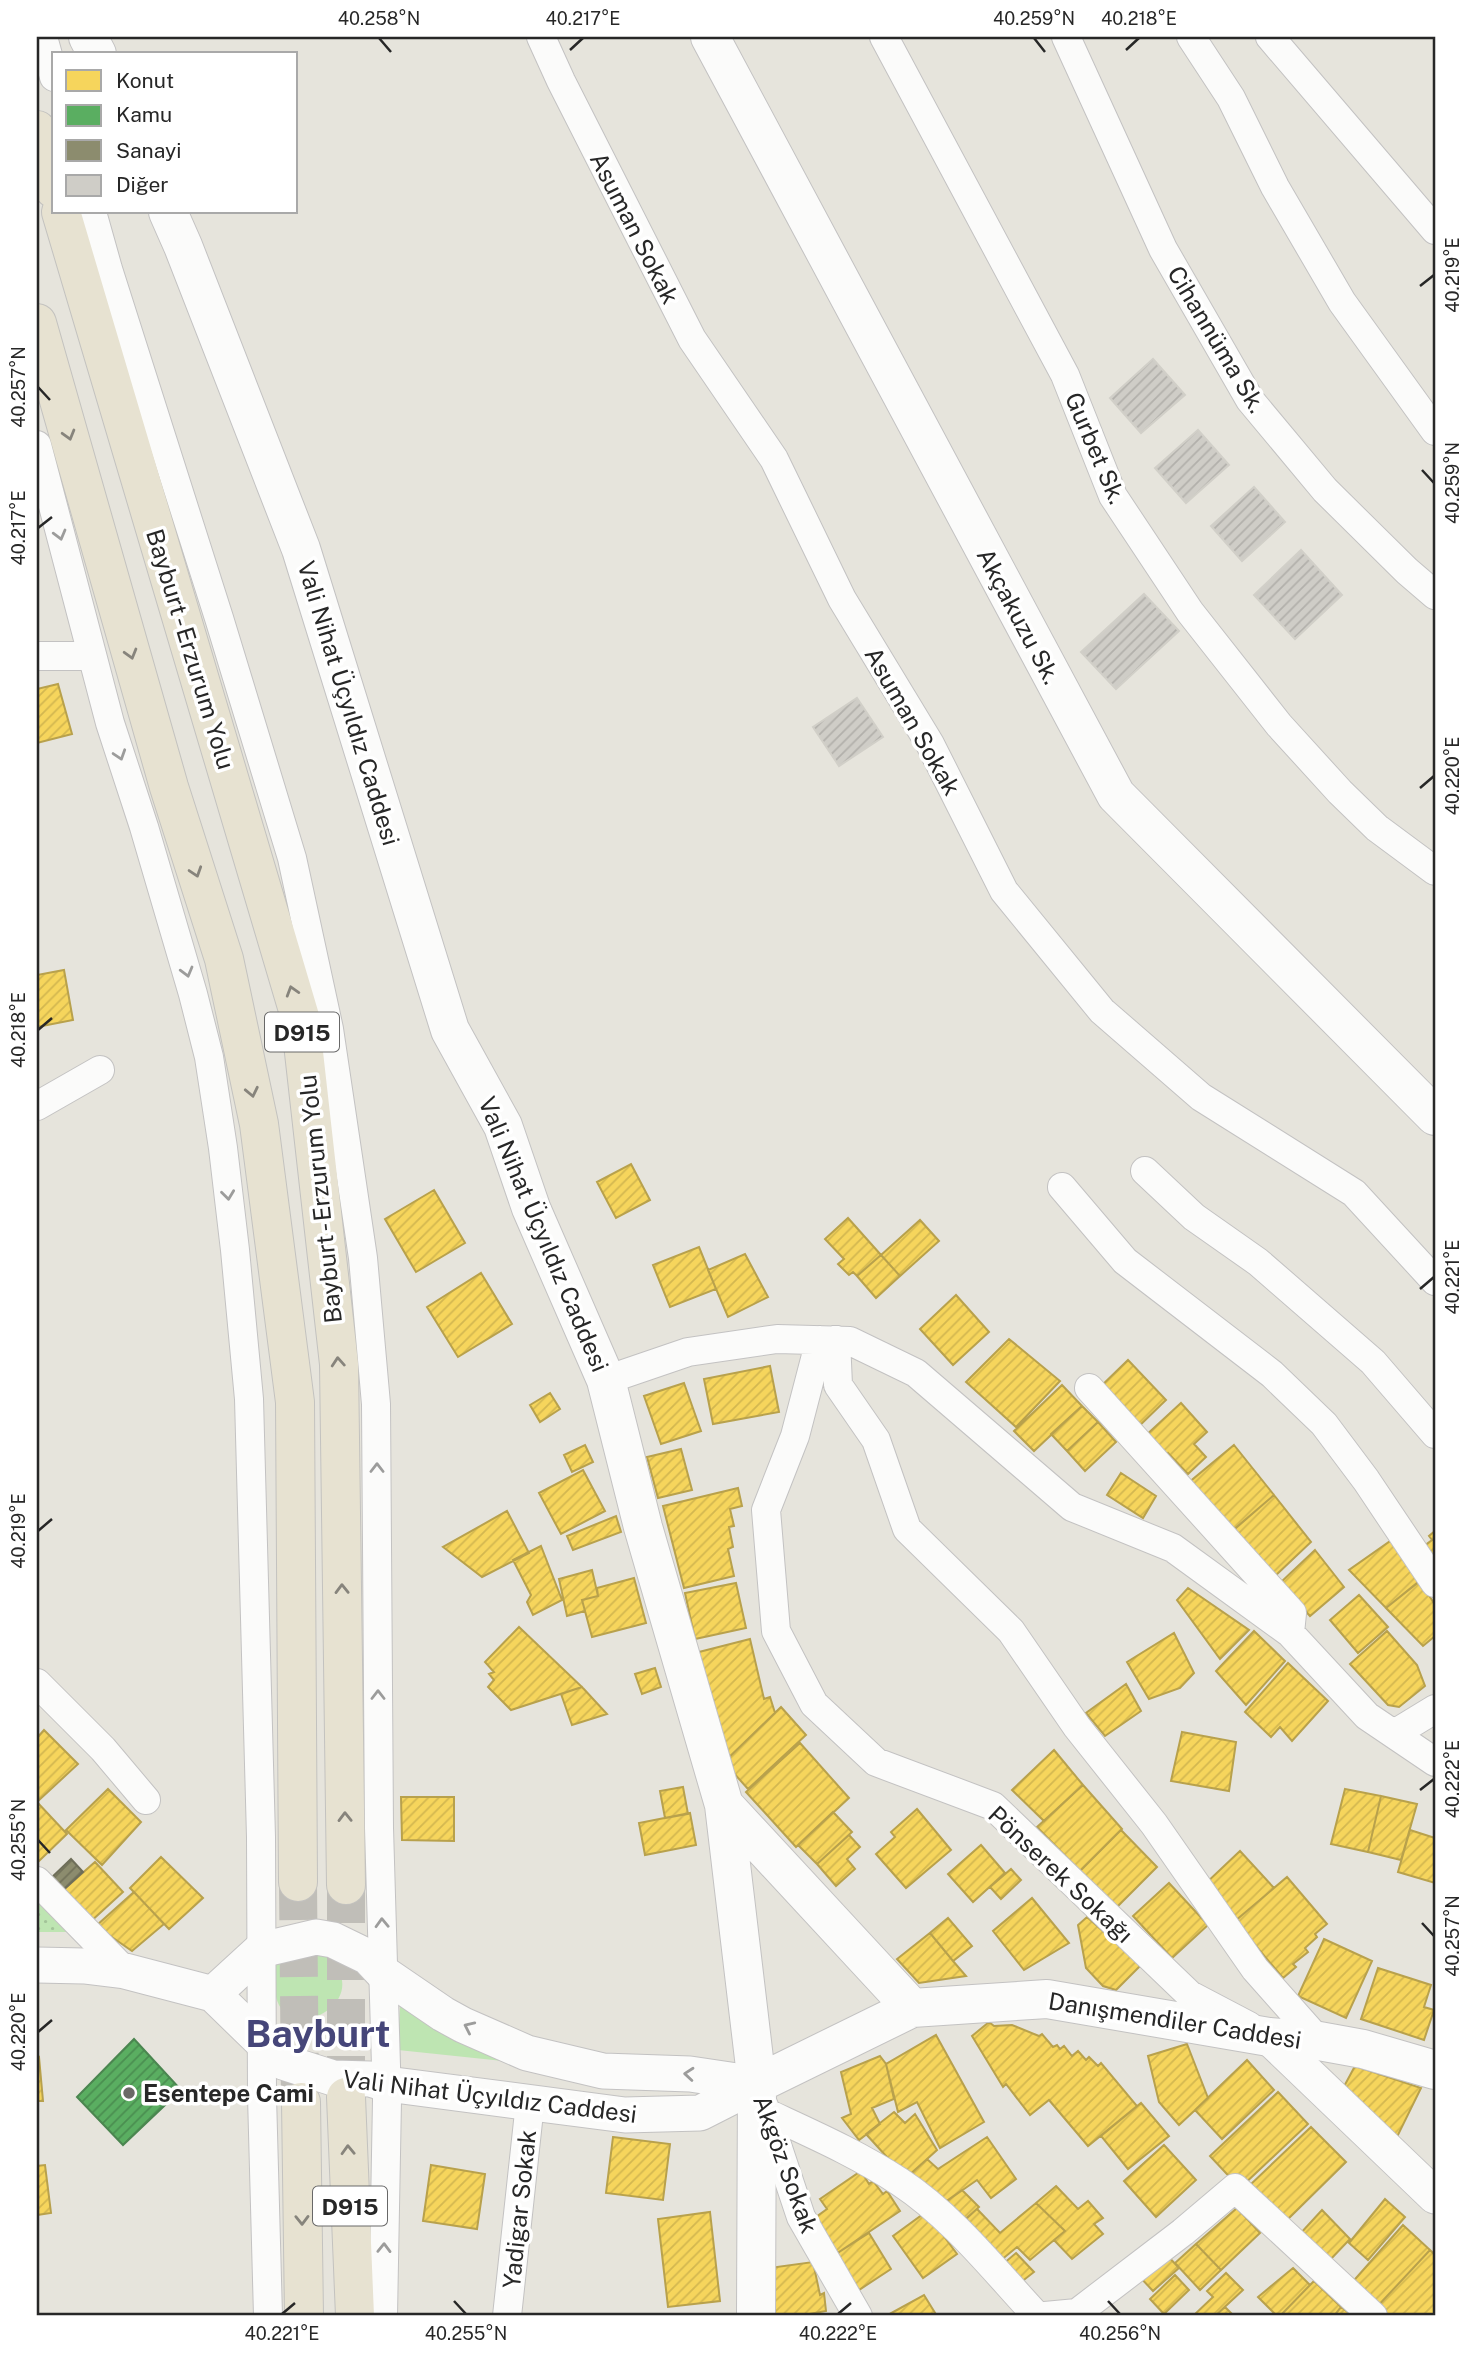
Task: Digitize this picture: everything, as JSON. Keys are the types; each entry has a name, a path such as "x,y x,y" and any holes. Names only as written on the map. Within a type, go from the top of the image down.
{"highway":[{"path":"37,130 52,182"},
{"name":"Bayburt - Erzurum Yolu","path":"62,214 300,1017 339,1364 346,1885"},
{"name":"Bayburt - Erzurum Yolu","path":"37,323 169,787 224,959 259,1124 295,1402 298,1882"},
{"name":"D915","path":"346,2097 355,2316"},
{"name":"D915","path":"300,2102 304,2316"}],"main road":[{"name":"Akçakuzu Sk.","path":"710,37 1116,795 1435,1116"},
{"name":"Vali Nihat Üçyıldız Caddesi","path":"169,214 301,549 450,1030 503,1126 531,1208 606,1380 643,1527 724,1805 762,2098 756,2316"},
{"path":"724,1805 912,2008 762,2098"},
{"name":"Danışmendiler Caddesi","path":"912,2008 1047,1999 1269,2037 1319,2041 1363,2049 1435,2070"}],"street":[{"path":"43,37 52,70"},
{"name":"Asuman Sokak","path":"541,37 567,94 692,339 774,459 842,599 930,744 1004,891 1102,1011 1201,1097 1354,1193 1435,1281"},
{"name":"Gurbet Sk.","path":"884,37 1065,375 1113,496 1190,612 1279,725 1339,792 1377,828 1435,870"},
{"name":"Cihannüma Sk.","path":"1066,37 1163,249 1250,400 1325,489 1407,571 1435,595"},
{"path":"1191,37 1231,98 1275,187 1342,302 1435,431"},
{"path":"1270,37 1435,230"},
{"path":"93,214 107,269 219,618 292,858 328,1029 363,1258 376,1404 379,1814 387,2084 383,2316"},
{"path":"37,445 110,723 193,994 209,1057 223,1148 249,1399 261,1838 268,2316"},
{"path":"37,656 92,656"},
{"path":"37,1106 100,1070"},
{"path":"1145,1171 1194,1217 1258,1262 1373,1362 1435,1434"},
{"path":"1062,1187 1125,1261 1272,1374 1324,1424 1366,1480 1435,1583"},
{"path":"606,1380 688,1352 777,1339 850,1341 916,1373 1072,1507 1173,1548 1290,1633 1367,1716 1435,1762"},
{"path":"828,1340 838,1385 876,1440 907,1529 1012,1631 1077,1727 1154,1824 1255,1969 1319,2041"},
{"name":"Pönserek Sokağı","path":"828,1340 766,1510 776,1631 814,1704 876,1762 993,1806 1190,1995 1269,2037"},
{"path":"1089,1388 1292,1613 1290,1633"},
{"path":"37,1682 103,1749 146,1800"},
{"path":"1394,1734 1435,1709"},
{"path":"37,1881 125,1971"},
{"name":"Vali Nihat Üçyıldız Caddesi","path":"316,1937 333,1940 369,1957 383,1973 463,2025 527,2053 603,2071 690,2074 762,2098 700,2113 625,2115 387,2084 370,2079 333,2078 283,2062 213,1994 261,1950 316,1937"},
{"path":"37,1965 85,1966 125,1971 213,1994"},
{"path":"1269,2037 1435,2196"},
{"path":"762,2098 900,2182 941,2214 1037,2316"},
{"name":"Akgöz Sokak","path":"762,2098 801,2217 858,2316"},
{"name":"Yadigar Sokak","path":"507,2316 530,2103"},
{"path":"1045,2316 1077,2313 1183,2232 1235,2188 1373,2316"}],"green space":[{"path":"37,1902 67,1932 37,1932"},
{"path":"325,1953 340,1972 342,1989 335,2003 322,2014 307,2018 292,2017 280,2007 275,1988 278,1961 281,1957"},
{"path":"400,2006 540,2065 398,2050"}],"building: Konut":[{"path":"58,684 72,734 37,743 37,689"},
{"path":"64,970 73,1020 37,1027 37,975"},
{"path":"631,1164 650,1200 616,1218 597,1182"},
{"path":"434,1190 465,1243 416,1272 385,1219"},
{"path":"848,1218 881,1255 857,1276 853,1272 849,1275 838,1264 844,1259 825,1239"},
{"path":"920,1220 939,1241 900,1276 881,1255"},
{"path":"699,1247 716,1289 670,1307 653,1265"},
{"path":"745,1254 768,1297 728,1317 708,1270"},
{"path":"881,1255 900,1276 876,1298 857,1276"},
{"path":"481,1273 512,1324 458,1357 427,1307"},
{"path":"956,1295 989,1332 953,1365 920,1329"},
{"path":"1009,1339 1060,1381 1016,1427 966,1382"},
{"path":"1128,1360 1166,1400 1135,1430 1097,1390"},
{"path":"770,1366 779,1412 713,1424 704,1379"},
{"path":"684,1383 701,1431 661,1444 644,1396"},
{"path":"1062,1385 1082,1406 1034,1451 1014,1431"},
{"path":"550,1393 560,1409 540,1422 530,1405"},
{"path":"1181,1403 1207,1432 1194,1444 1206,1457 1188,1474 1168,1453 1163,1458 1144,1437"},
{"path":"1082,1406 1098,1422 1067,1451 1051,1434"},
{"path":"1098,1422 1116,1442 1085,1471 1067,1451"},
{"path":"585,1445 593,1462 572,1472 564,1455"},
{"path":"1234,1445 1274,1495 1229,1534 1187,1484"},
{"path":"681,1449 692,1490 658,1498 647,1457"},
{"path":"583,1470 605,1511 561,1534 539,1493"},
{"path":"1121,1473 1156,1496 1143,1518 1107,1495"},
{"path":"738,1488 742,1506 730,1509 734,1526 729,1527 733,1547 728,1549 734,1576 684,1588 663,1506"},
{"path":"1274,1495 1311,1542 1275,1576 1232,1531"},
{"path":"507,1511 529,1553 482,1577 443,1547"},
{"path":"616,1516 621,1532 573,1550 567,1536"},
{"path":"1435,1531 1435,1567 1420,1549 1432,1540 1429,1536"},
{"path":"1396,1537 1423,1578 1386,1608 1349,1570"},
{"path":"541,1546 562,1600 533,1615 527,1602 531,1595 513,1560"},
{"path":"1315,1550 1344,1587 1310,1616 1280,1583"},
{"path":"592,1570 598,1596 582,1600 585,1611 567,1616 559,1579"},
{"path":"634,1578 646,1623 592,1637 582,1600 598,1596 597,1588"},
{"path":"1420,1581 1435,1605 1435,1636 1423,1646 1386,1608"},
{"path":"736,1583 746,1628 695,1639 685,1593"},
{"path":"1188,1588 1249,1630 1220,1659 1177,1600"},
{"path":"1359,1595 1388,1627 1358,1653 1330,1620"},
{"path":"519,1627 582,1687 511,1710 488,1687 494,1680 489,1674 494,1672 485,1662"},
{"path":"1254,1631 1285,1661 1246,1705 1216,1671"},
{"path":"1387,1631 1417,1665 1425,1686 1399,1707 1388,1705 1350,1664"},
{"path":"1174,1633 1194,1673 1180,1688 1149,1699 1127,1662"},
{"path":"750,1639 764,1699 770,1697 775,1713 724,1762 695,1653"},
{"path":"1288,1663 1328,1701 1292,1741 1280,1727 1271,1737 1245,1712"},
{"path":"655,1668 661,1687 642,1694 635,1674"},
{"path":"1126,1684 1141,1711 1105,1736 1086,1713"},
{"path":"582,1687 607,1714 572,1725 561,1694"},
{"path":"781,1707 806,1735 748,1789 724,1762"},
{"path":"44,1730 78,1764 37,1802 37,1738"},
{"path":"1182,1732 1236,1742 1229,1791 1171,1781"},
{"path":"800,1743 849,1798 796,1847 746,1792"},
{"path":"1054,1750 1083,1785 1044,1821 1012,1790"},
{"path":"1083,1785 1122,1829 1080,1871 1037,1827"},
{"path":"683,1787 688,1814 665,1818 660,1791"},
{"path":"108,1789 141,1822 102,1865 66,1830"},
{"path":"1345,1789 1381,1796 1368,1852 1331,1844"},
{"path":"1381,1796 1417,1804 1401,1860 1368,1852"},
{"path":"401,1797 454,1797 454,1841 402,1840"},
{"path":"37,1802 67,1834 37,1863"},
{"path":"917,1809 951,1850 906,1888 876,1854 895,1837 891,1832"},
{"path":"833,1812 852,1832 817,1864 798,1845"},
{"path":"690,1813 696,1845 645,1855 639,1823"},
{"path":"1121,1830 1157,1867 1116,1908 1080,1871"},
{"path":"1410,1830 1435,1838 1435,1883 1398,1872"},
{"path":"849,1835 860,1847 847,1859 855,1869 836,1886 817,1864"},
{"path":"981,1845 1005,1873 973,1902 948,1874"},
{"path":"1240,1851 1274,1888 1235,1921 1204,1885"},
{"path":"161,1857 203,1898 169,1929 130,1888"},
{"path":"95,1862 123,1892 89,1923 61,1892"},
{"path":"1011,1869 1021,1880 1001,1899 990,1887"},
{"path":"1287,1877 1327,1924 1305,1948 1308,1952 1293,1964 1296,1967 1283,1978 1235,1921"},
{"path":"1169,1883 1208,1925 1172,1958 1133,1916"},
{"path":"134,1892 164,1924 132,1951 96,1926"},
{"path":"1032,1898 1069,1943 1024,1970 993,1931"},
{"path":"1087,1917 1141,1965 1116,1990 1103,1986 1086,1968 1078,1925"},
{"path":"948,1918 972,1946 953,1961 930,1933"},
{"path":"930,1933 966,1976 919,1983 897,1959"},
{"path":"1324,1939 1372,1961 1346,2018 1298,1996"},
{"path":"1378,1968 1431,1985 1424,2007 1434,2010 1424,2040 1361,2019"},
{"path":"989,2022 994,2026 1012,2025 1039,2036 1042,2034 1053,2047 1057,2045 1060,2049 1064,2046 1072,2056 1078,2051 1086,2060 1089,2057 1098,2066 1101,2063 1137,2106 1088,2146 1049,2100 1030,2115 1006,2084 1003,2087 972,2036"},
{"path":"936,2035 984,2122 940,2148 917,2102 898,2112 886,2064"},
{"path":"1187,2044 1208,2098 1179,2125 1159,2102 1148,2056"},
{"path":"880,2056 886,2064 894,2099 872,2108 880,2124 859,2140 842,2118 851,2114 841,2072"},
{"path":"39,2057 43,2101 37,2101"},
{"path":"1247,2060 1274,2090 1222,2139 1195,2110"},
{"path":"1355,2066 1421,2088 1396,2139 1341,2092"},
{"path":"1278,2092 1308,2124 1240,2188 1210,2156"},
{"path":"1141,2103 1169,2136 1128,2169 1101,2136"},
{"path":"894,2112 905,2123 915,2114 937,2150 906,2178 866,2134"},
{"path":"1311,2127 1346,2162 1285,2222 1250,2185"},
{"path":"613,2137 670,2144 663,2200 606,2193"},
{"path":"987,2137 1016,2179 991,2198 977,2180 941,2205 908,2176 927,2159 938,2169"},
{"path":"1164,2145 1196,2180 1156,2217 1124,2181"},
{"path":"45,2165 51,2213 37,2215 37,2166"},
{"path":"431,2165 485,2174 477,2229 423,2221"},
{"path":"861,2171 869,2184 873,2181 883,2194 887,2191 900,2211 833,2256 809,2222 827,2209 820,2199"},
{"path":"1056,2186 1078,2209 1088,2201 1103,2218 1094,2224 1103,2234 1072,2259 1054,2240 1065,2231 1036,2203"},
{"path":"962,2190 979,2207 964,2221 941,2205"},
{"path":"1385,2199 1405,2217 1368,2260 1349,2243"},
{"path":"1036,2203 1065,2231 1030,2260 1017,2247 1000,2261 961,2223 977,2209 1000,2233"},
{"path":"1237,2208 1260,2233 1221,2270 1196,2244"},
{"path":"1322,2210 1350,2239 1328,2262 1299,2235"},
{"path":"710,2212 720,2301 668,2307 658,2219"},
{"path":"926,2212 957,2254 923,2278 893,2236"},
{"path":"1403,2225 1430,2250 1374,2310 1349,2286"},
{"path":"869,2233 891,2269 859,2290 836,2254"},
{"path":"1196,2244 1221,2270 1200,2290 1175,2263"},
{"path":"1430,2250 1435,2255 1434,2316 1380,2316 1374,2310"},
{"path":"1164,2252 1179,2268 1153,2291 1138,2275"},
{"path":"1016,2253 1034,2272 1020,2283 1003,2264"},
{"path":"813,2262 820,2295 824,2293 826,2311 798,2316 775,2316 769,2268"},
{"path":"1293,2268 1310,2285 1277,2316 1258,2297"},
{"path":"1226,2273 1243,2290 1215,2316 1193,2316 1213,2297 1207,2291"},
{"path":"1175,2275 1189,2290 1164,2314 1150,2299"},
{"path":"1314,2281 1341,2307 1334,2316 1280,2316"},
{"path":"924,2295 937,2316 886,2316"},
{"path":"1225,2307 1234,2316 1215,2316"},
{"path":"1341,2307 1353,2316 1334,2316"}],"building: Kamu":[{"name":"Esentepe Cami","path":"134,2039 181,2090 123,2145 77,2097"}],"building: Sanayi":[{"path":"71,1859 83,1872 61,1892 50,1879"}],"building: Diğer":[{"path":"1153,359 1185,395 1141,433 1110,398"},
{"path":"1198,430 1229,465 1186,503 1155,468"},
{"path":"1254,487 1285,522 1242,561 1211,526"},
{"path":"1301,550 1342,595 1295,639 1254,595"},
{"path":"1144,594 1179,631 1116,689 1081,652"},
{"path":"857,698 883,737 839,766 813,727"}],"tunnel":[{"path":"298,1882 300,2100"},
{"path":"346,1885 346,2097"}],"place":[{"name":"Esentepe Cami","path":"129,2093"}],"district":[{"name":"Bayburt","path":"318,2033"}]}
